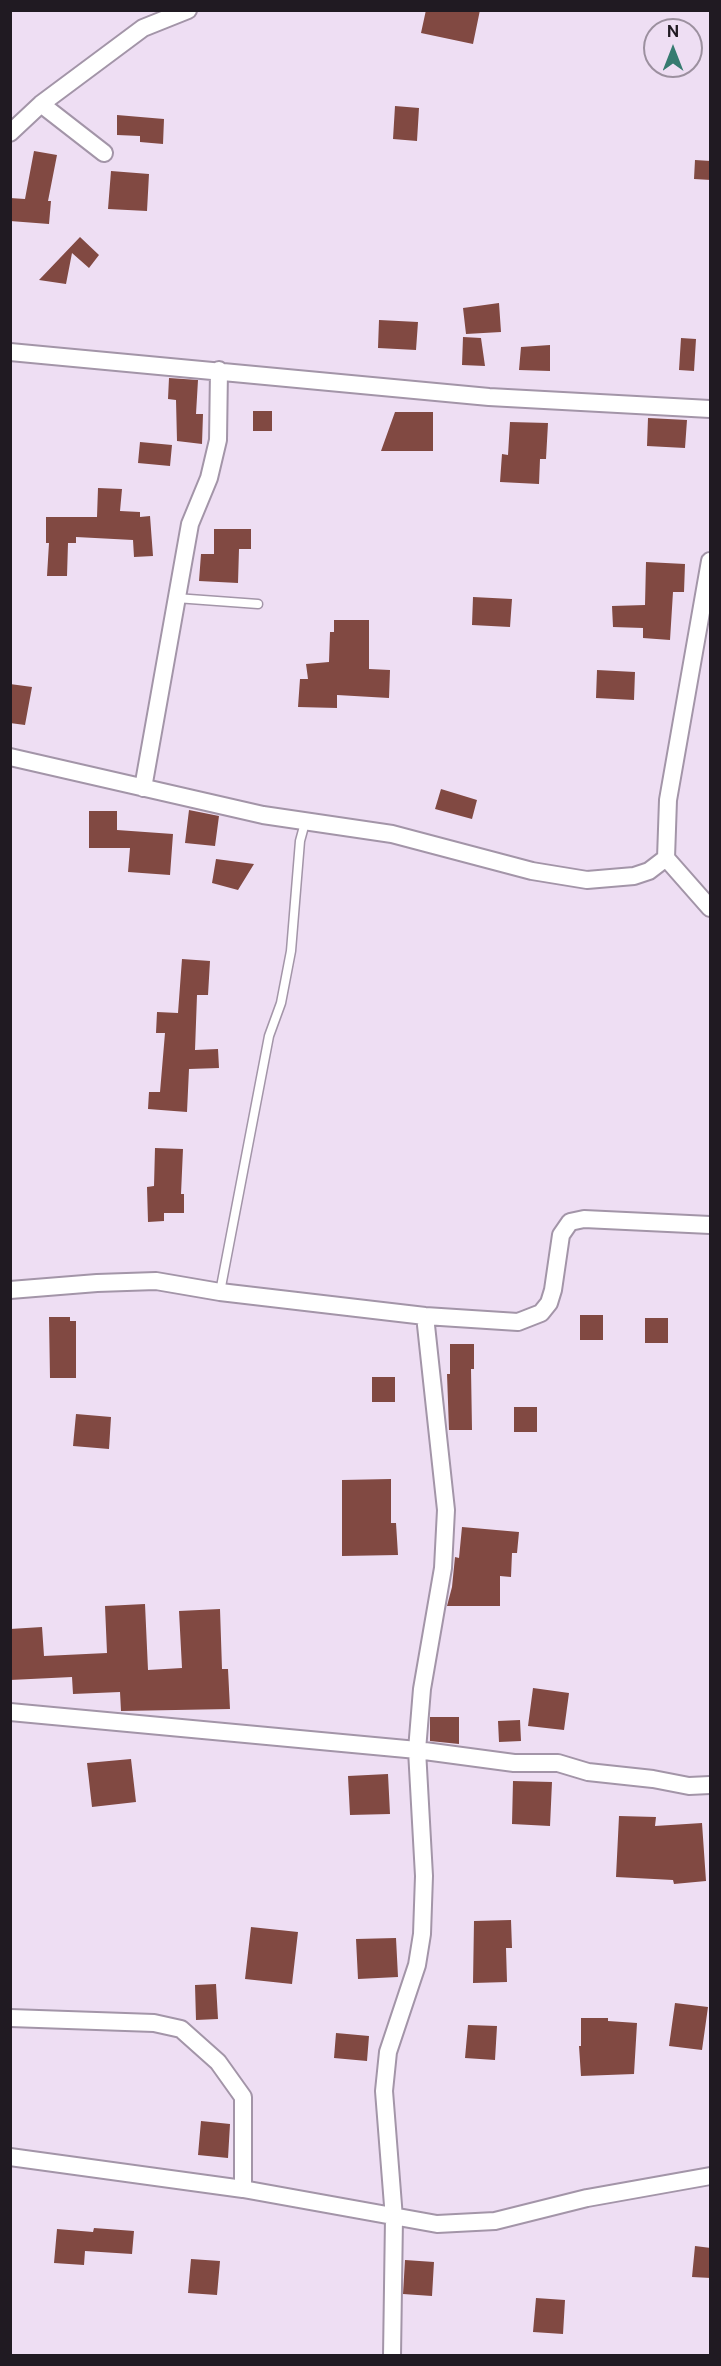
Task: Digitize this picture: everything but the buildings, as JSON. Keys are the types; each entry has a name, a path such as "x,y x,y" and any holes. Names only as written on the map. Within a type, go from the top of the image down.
{"street":[{"path":"10,133 41,104 143,28 188,10"},
{"path":"41,104 104,153"},
{"path":"10,352 489,397 711,409"},
{"path":"143,788 190,524 209,478 218,440 219,370"},
{"path":"711,561 668,800 666,858 711,908"},
{"path":"10,757 263,814 392,834 532,871 587,880 634,876 649,871 666,858"},
{"path":"10,1290 156,1281 220,1292 425,1316 518,1322 541,1313 549,1303 554,1290 561,1235 564,1228 576,1220 711,1225"},
{"path":"392,2355 394,2218 384,2091 388,2052 417,1965 422,1934 424,1876 417,1750 422,1689 442,1568 446,1510 425,1316"},
{"path":"10,1712 417,1750 514,1763 558,1763 588,1772 689,1786 711,1785"},
{"path":"10,2018 154,2023 181,2029 218,2062 243,2097 243,2190"},
{"path":"10,2157 243,2190 437,2224 495,2221 587,2198 711,2176"}],"lane":[{"path":"175,598 258,604"},
{"path":"220,1292 269,1036 281,1003 291,951 300,841 306,819"}]}
